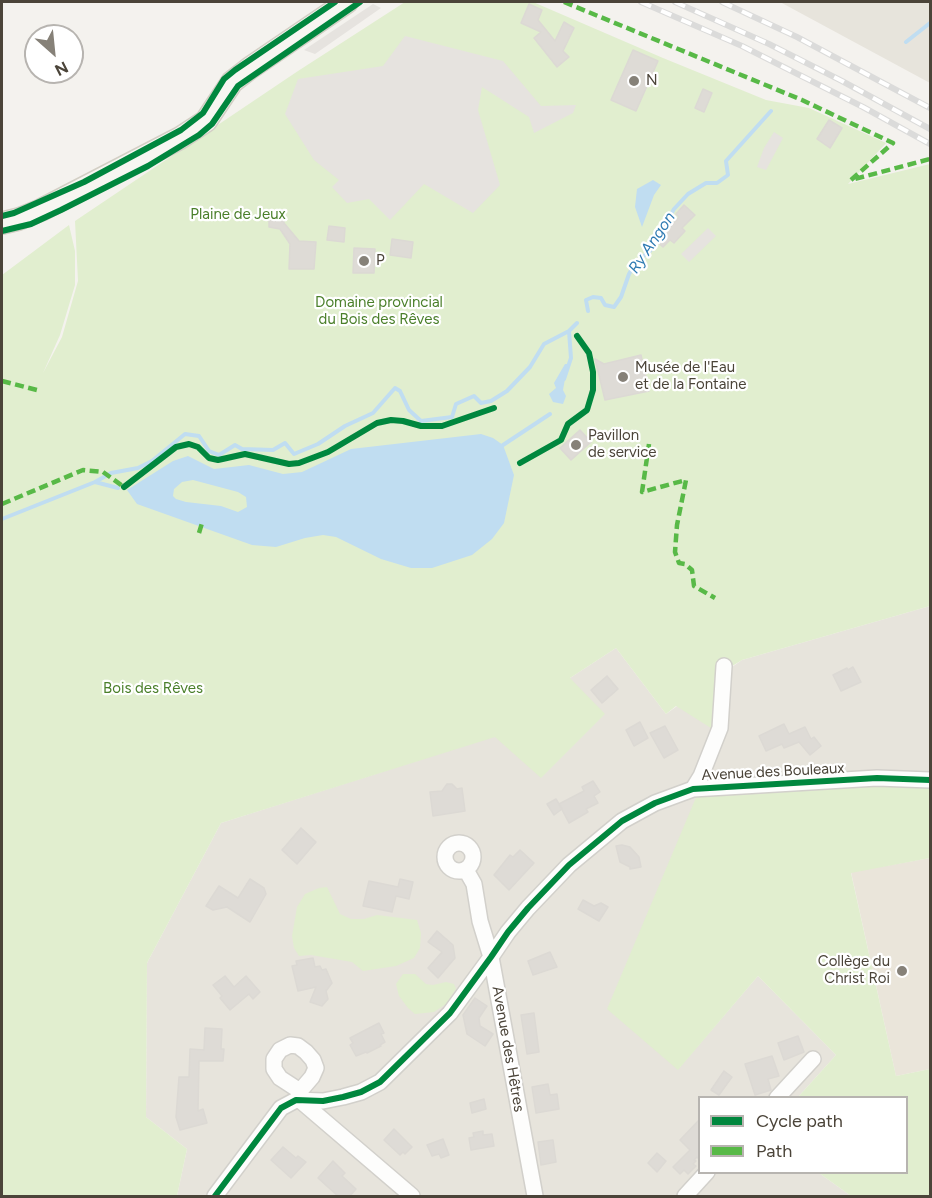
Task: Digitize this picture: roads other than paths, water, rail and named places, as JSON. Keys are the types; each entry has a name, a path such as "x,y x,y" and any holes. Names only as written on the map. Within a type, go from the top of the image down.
{"street":[{"path":"2,223 41,210 180,138 206,121 232,82 347,2"},
{"path":"693,789 701,776 720,728 724,666"},
{"name":"Avenue des Bouleaux","path":"215,1197 281,1108 301,1096 323,1101 361,1092 380,1082 450,1013 507,932 528,908 588,848 630,817 655,803 693,789 877,778 930,780"},
{"name":"Avenue des Hêtres","path":"466,870 474,884 480,921 491,957 535,1197"},
{"path":"779,1096 813,1059"},
{"path":"301,1096 412,1197"},
{"path":"685,1197 706,1174"}],"water":[{"path":"653,180 661,185 654,195 642,227 635,207 637,189"},
{"path":"565,364 567,368 563,390 566,396 563,404 553,402 549,394 556,388 554,383"},
{"path":"481,434 493,438 503,445 514,475 504,523 492,539 472,555 432,568 411,568 381,559 336,537 323,535 276,547 252,545 137,504 127,490 173,461 188,456 214,469 249,465 283,474 302,472 351,449","holes":["193,480 238,492 246,497 247,507 238,512 221,506 186,502 173,496 174,489 182,482"]}],"waterway":[{"name":"Ry Angon","path":"906,42 930,23"},
{"name":"Ry Angon","path":"588,311 586,300 593,297 601,298 605,305 614,307 621,297 636,262 650,251 674,209 688,194 706,183 717,183 728,175 726,161 771,111"},
{"name":"Ry Angon","path":"564,379 571,358 569,331 577,323"},
{"name":"Ry Angon","path":"95,482 111,473 138,468 152,461 185,434 199,436 209,451 219,455 235,445 242,449 273,450 285,443 294,454 318,444 345,426 373,413 395,388 400,391 409,410 421,421 452,417 456,404 474,396 481,403 491,401 507,391 530,367 544,344 569,331"},
{"name":"Ry Angon","path":"503,445 550,414"},
{"name":"Ry Angon","path":"2,519 95,482 118,488"}],"railway":[{"path":"641,2 742,46 863,107 930,144"},
{"path":"675,2 769,44 930,129"},
{"path":"722,2 797,37 930,108"}],"place":[{"name":"N","path":"634,81"},
{"name":"P","path":"364,261"},
{"name":"Musée de l'Eau et de la Fontaine","path":"623,377"},
{"name":"Pavillon de service","path":"576,445"},
{"name":"Collège du Christ Roi","path":"902,971"}],"park label":[{"name":"Plaine de Jeux","path":"238,215"},
{"name":"Domaine provincial du Bois des Rêves","path":"379,312"},
{"name":"Bois des Rêves","path":"153,689"}]}
